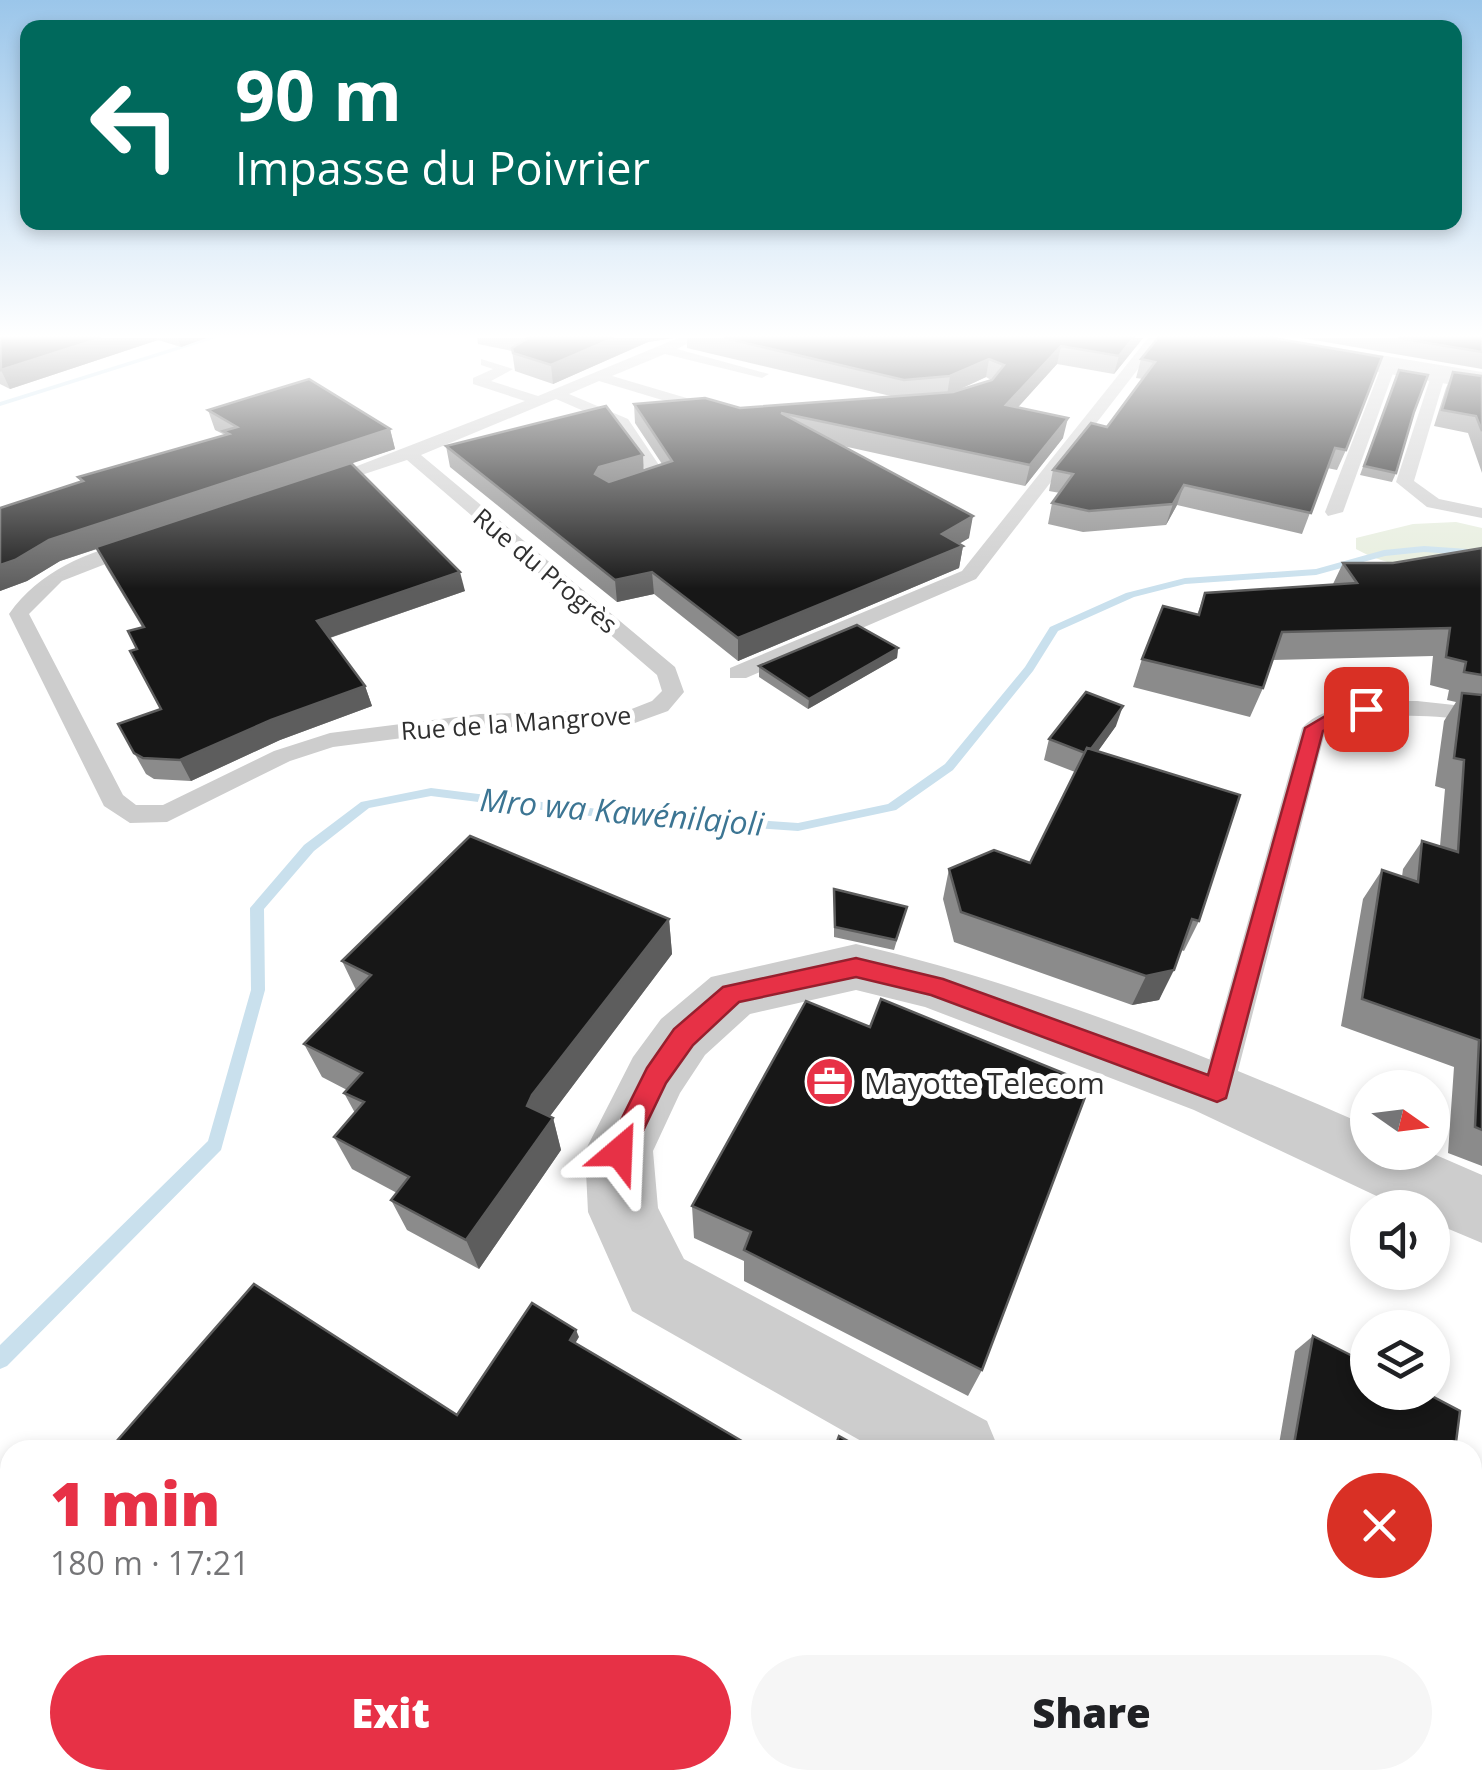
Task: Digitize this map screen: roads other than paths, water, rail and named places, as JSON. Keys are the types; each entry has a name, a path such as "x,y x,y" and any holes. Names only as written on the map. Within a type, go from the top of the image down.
{"street":[{"path":"940,1440 658,1285 622,1212 619,1152 656,1076 674,1050 732,994 856,968 952,992 1217,1090 1482,1210"}],"lane":[{"path":"302,490 410,454 486,422"},
{"path":"621,422 660,480 627,489"},
{"path":"738,673 969,575 1089,422"},
{"path":"1334,512 1368,422"},
{"path":"1424,422 1406,482 1433,503 1482,513"},
{"name":"Rue du Progrès","path":"410,454 666,672 673,692"},
{"name":"Rue de la Mangrove","path":"158,538 68,569 32,591 18,614 112,800 130,814 167,813 282,756 330,740 480,720 632,716 660,706 673,692"},
{"path":"1217,1090 1314,728 1346,712 1386,705 1482,715"}],"waterway":[{"name":"Mro wa Kawénilajoli","path":"0,1359 215,1145 258,990 257,908 309,848 365,805 431,792 606,814 798,827 892,807 949,767 1029,669 1054,629 1130,595 1185,581 1316,572 1384,553 1424,549 1482,553"}],"place":[{"name":"Mayotte Telecom","path":"829,1082"}]}
